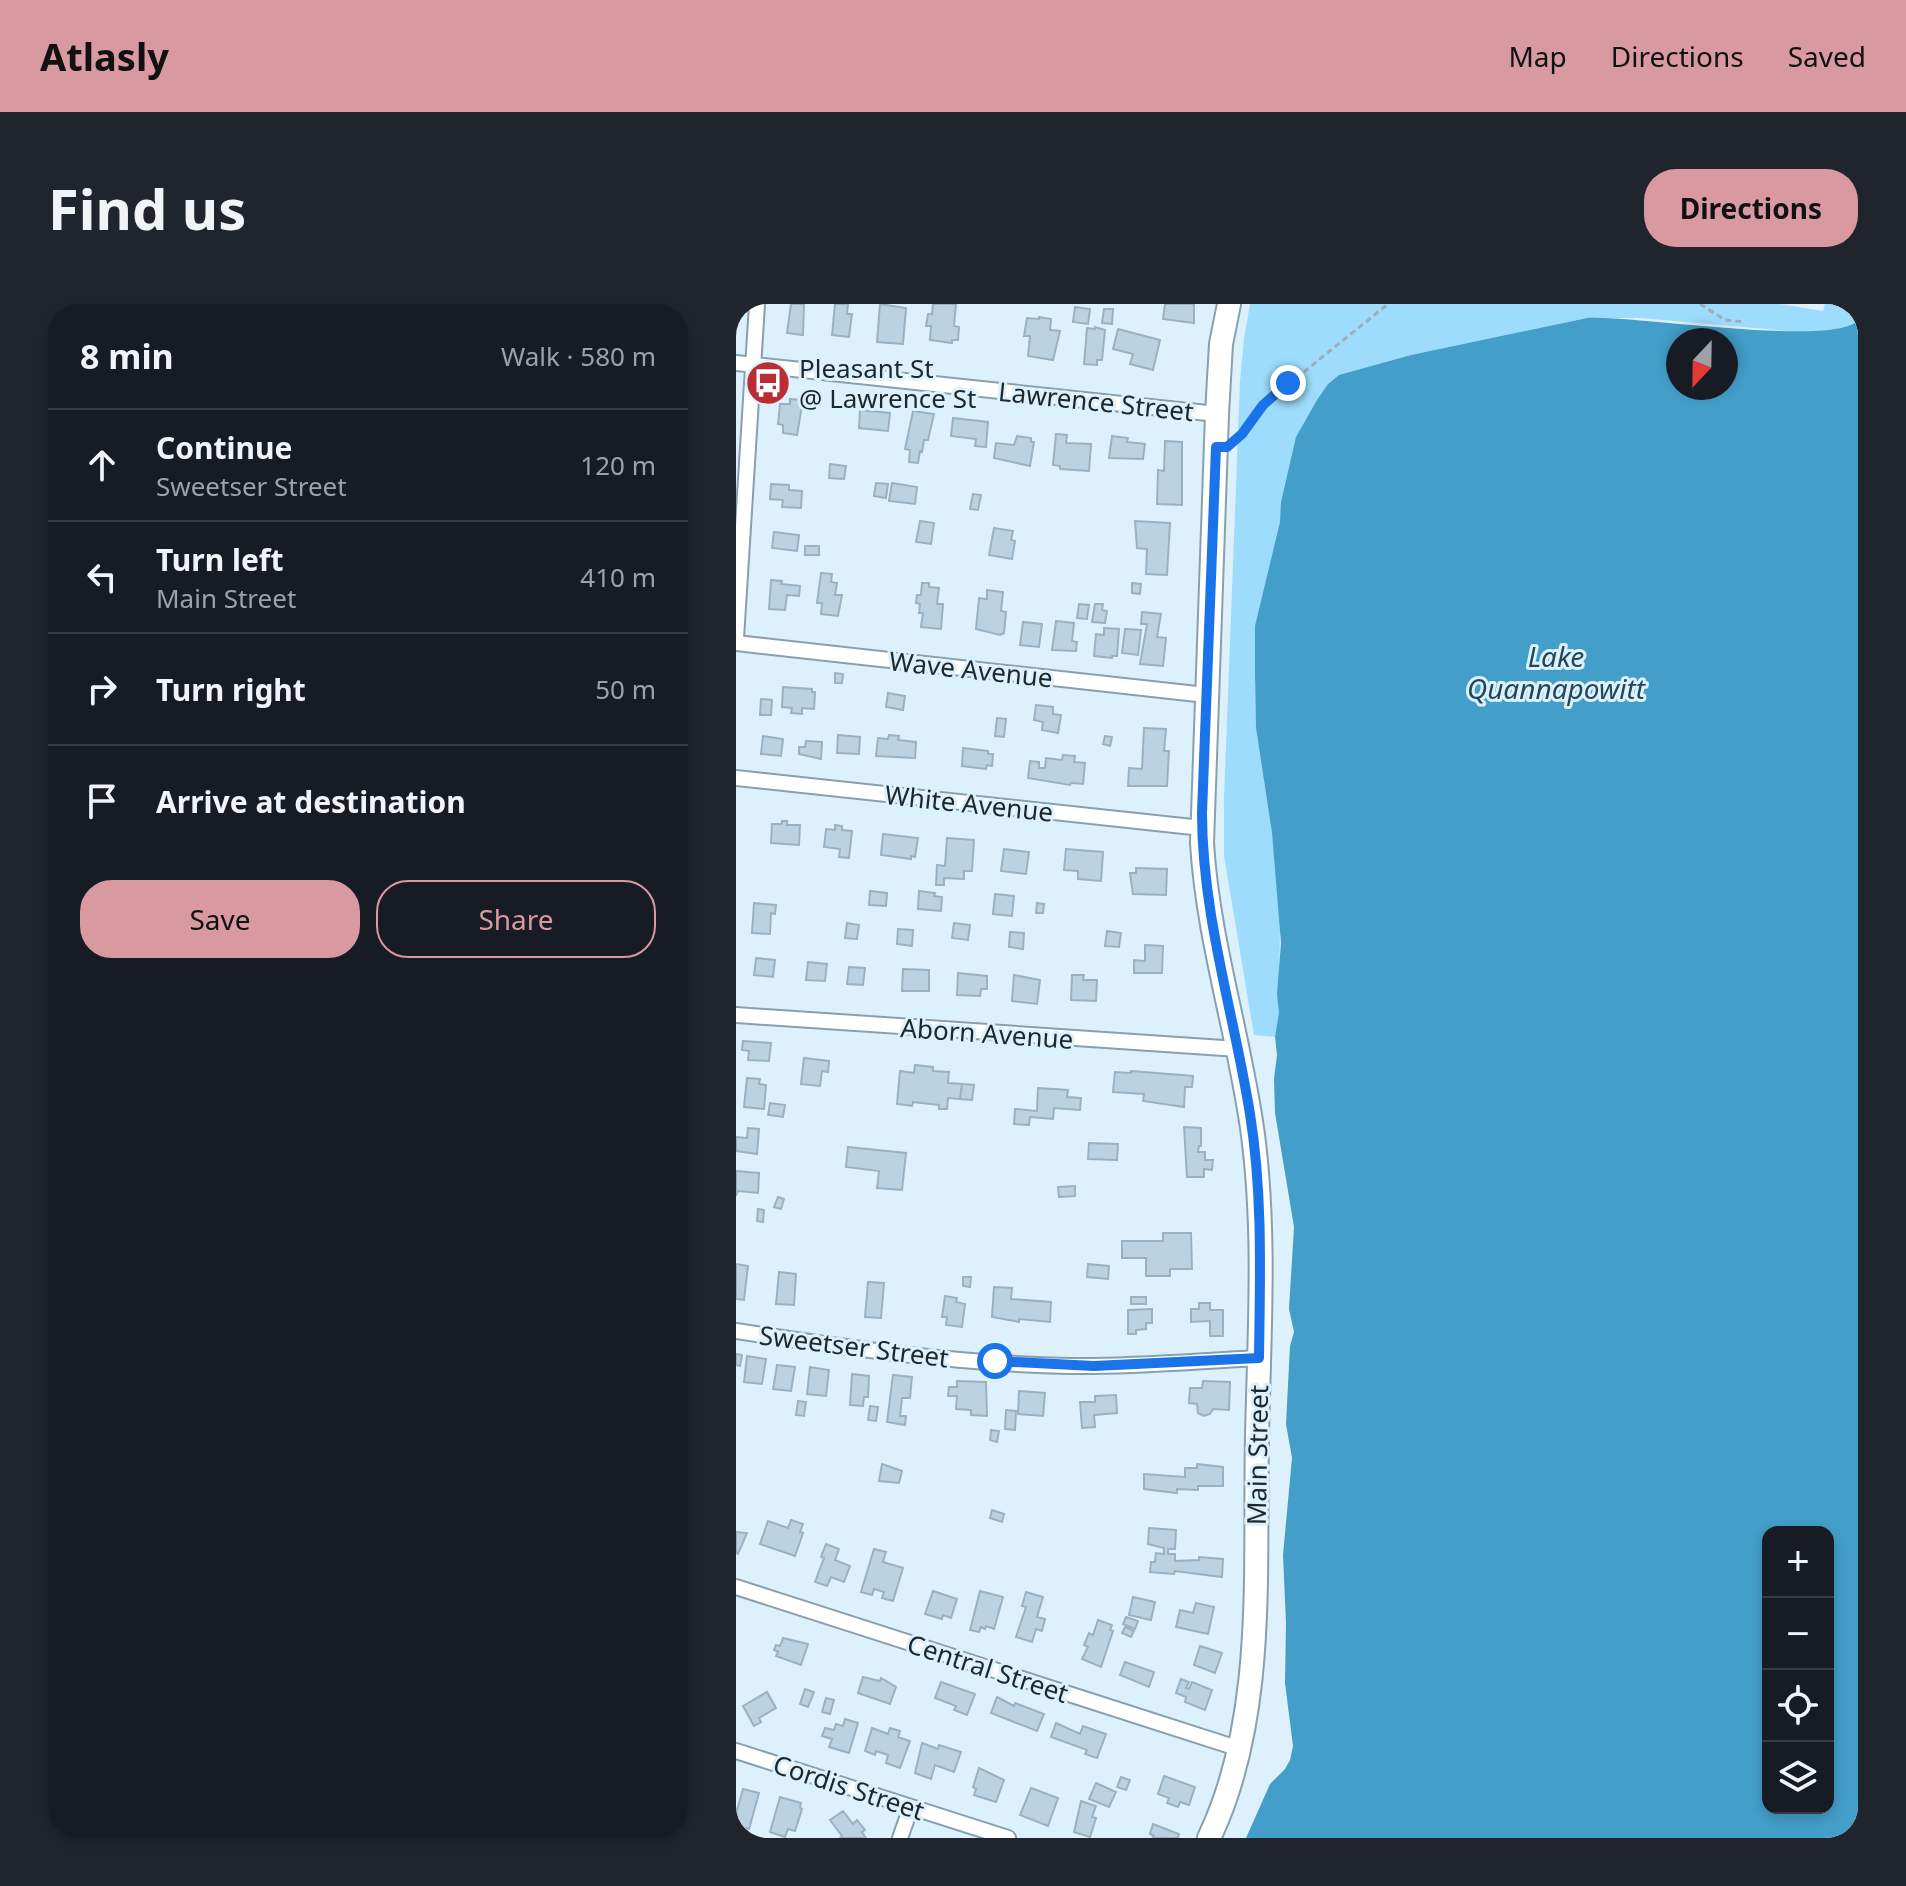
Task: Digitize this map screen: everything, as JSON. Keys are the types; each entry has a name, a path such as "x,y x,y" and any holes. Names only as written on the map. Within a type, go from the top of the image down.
{"main road":[{"name":"Main Street","path":"1209,1838 1227,1794 1240,1749 1252,1673 1259,1358 1258,1186 1250,1115 1209,905 1202,828 1217,414 1221,344 1229,304"}],"street":[{"path":"736,640 757,304"},
{"name":"Lawrence Street","path":"736,363 1217,414"},
{"name":"Wave Avenue","path":"736,640 1206,695"},
{"name":"White Avenue","path":"736,778 1202,828"},
{"name":"Aborn Avenue","path":"736,1015 1238,1049"},
{"name":"Sweetser Street","path":"736,1331 862,1350 1049,1365 1094,1366 1259,1358"},
{"name":"Central Street","path":"736,1587 1240,1749"},
{"name":"Cordis Street","path":"736,1751 1008,1838"},
{"path":"900,1838 911,1807"}],"path":[{"path":"1216,447 1227,447 1242,434 1263,405 1388,304"},
{"path":"1700,304 1725,320 1745,322"}],"shaded area":[{"path":"1250,304 1780,304 1823,311 1825,304 1858,304 1855,325 1810,333 1640,318 1587,318 1411,355 1340,375 1328,384 1304,423 1287,478 1255,675 1256,728 1272,833 1280,918 1279,1012 1275,1037 1254,1035 1224,856 1240,381"}],"water":[{"name":"Lake Quannapowitt","path":"1587,318 1611,318 1732,328 1666,328 1666,400 1738,400 1738,328 1813,331 1842,328 1858,320 1858,1838 1246,1838 1270,1784 1290,1760 1293,1746 1285,1683 1283,1555 1292,1458 1286,1424 1290,1346 1294,1332 1289,1309 1294,1227 1275,1113 1275,1037 1281,943 1272,833 1256,728 1255,626 1296,437 1328,384 1339,375 1411,355"}],"building":[{"path":"791,304 804,304 803,335 787,333"},
{"path":"835,304 848,304 847,314 852,314 849,337 832,335"},
{"path":"880,304 906,308 903,344 877,342"},
{"path":"933,304 956,304 954,326 959,327 958,340 952,340 952,343 930,340 931,326 926,326"},
{"path":"1165,304 1194,304 1194,323 1163,319"},
{"path":"1075,307 1090,309 1088,324 1073,322"},
{"path":"1104,309 1113,309 1112,324 1102,323"},
{"path":"1027,318 1051,319 1050,330 1060,331 1053,360 1028,356 1030,336 1024,336"},
{"path":"1087,328 1105,330 1102,360 1097,360 1097,365 1084,364"},
{"path":"1118,329 1160,340 1153,370 1130,364 1133,354 1113,349"},
{"path":"790,399 803,400 797,435 783,433 783,425 778,424 780,404 790,404"},
{"path":"860,410 890,413 888,431 859,428"},
{"path":"913,411 934,414 918,463 909,462 910,450 905,449"},
{"path":"953,418 988,422 986,447 975,446 976,439 951,436"},
{"path":"1056,434 1067,435 1066,443 1091,444 1089,471 1060,469 1060,466 1053,465"},
{"path":"1017,436 1031,438 1034,442 1030,466 994,458 996,443 1014,445"},
{"path":"1112,436 1145,444 1143,459 1109,458"},
{"path":"1165,441 1182,442 1182,505 1157,504 1158,470 1164,471"},
{"path":"830,464 846,466 844,479 829,478"},
{"path":"876,483 888,484 886,498 874,496"},
{"path":"892,483 917,487 915,504 889,501"},
{"path":"771,484 789,485 789,490 802,491 801,508 782,507 783,500 770,499"},
{"path":"973,494 981,495 978,510 970,509"},
{"path":"920,521 934,523 931,544 916,542"},
{"path":"1135,521 1170,523 1167,575 1146,574 1147,549 1137,548"},
{"path":"994,528 1013,531 1012,559 989,555"},
{"path":"774,532 799,535 797,551 772,548"},
{"path":"805,546 819,546 819,555 805,555"},
{"path":"821,573 832,574 831,582 837,583 835,595 842,595 838,616 821,614 822,603 817,603"},
{"path":"771,580 800,586 799,596 787,595 785,610 769,609"},
{"path":"922,583 939,588 937,604 943,604 941,629 921,627 923,613 919,613 920,604 916,603 917,595 921,595"},
{"path":"1132,583 1141,584 1140,594 1132,593"},
{"path":"987,590 1003,592 1001,611 1006,612 1004,633 1000,635 976,629 979,598 987,599"},
{"path":"1079,604 1089,605 1087,619 1077,618"},
{"path":"1095,604 1103,604 1102,610 1107,611 1105,623 1092,622"},
{"path":"1142,612 1161,614 1157,637 1166,638 1163,666 1140,664 1147,624 1141,624"},
{"path":"1056,621 1074,623 1072,641 1077,642 1076,651 1052,650"},
{"path":"1023,622 1042,624 1039,647 1020,645"},
{"path":"1104,628 1119,629 1117,656 1112,658 1094,656 1096,634 1104,635"},
{"path":"1125,629 1141,630 1138,655 1122,653"},
{"path":"835,673 843,674 842,683 835,683"},
{"path":"783,687 812,689 815,692 814,709 802,708 802,714 791,713 792,708 782,707"},
{"path":"888,693 905,696 903,710 886,707"},
{"path":"761,699 772,700 771,715 760,715"},
{"path":"1036,705 1053,707 1053,714 1061,715 1058,733 1042,730 1043,722 1034,720"},
{"path":"997,718 1006,719 1004,737 995,736"},
{"path":"1144,728 1166,729 1164,751 1169,751 1167,786 1128,786 1129,768 1142,769"},
{"path":"838,735 860,737 859,754 837,753"},
{"path":"889,735 899,736 898,740 916,742 915,758 876,756 878,738 888,739"},
{"path":"763,736 783,739 781,756 761,754"},
{"path":"1105,736 1112,737 1110,746 1103,744"},
{"path":"806,741 822,742 821,759 799,754 799,747 805,747"},
{"path":"963,748 993,754 992,766 987,765 986,769 962,766"},
{"path":"1063,755 1075,756 1074,762 1085,763 1083,784 1070,785 1028,778 1030,761 1039,762 1039,768 1045,768 1046,758 1062,760"},
{"path":"782,821 787,821 787,825 800,825 799,845 771,843 772,824 782,824"},
{"path":"835,825 852,831 849,858 839,857 840,849 824,847 826,829 835,830"},
{"path":"883,834 918,838 915,857 881,855"},
{"path":"947,838 974,840 972,871 964,871 964,879 944,878 944,885 936,885 937,865 945,866"},
{"path":"1004,849 1029,852 1026,874 1001,871"},
{"path":"1066,849 1103,852 1101,881 1078,879 1078,871 1064,870"},
{"path":"1136,868 1167,869 1166,895 1133,894 1130,873 1136,873"},
{"path":"870,891 887,893 886,906 869,905"},
{"path":"919,891 942,897 941,911 918,909"},
{"path":"995,894 1014,896 1012,916 993,914"},
{"path":"754,903 776,905 775,914 771,913 770,934 752,933"},
{"path":"1037,903 1044,904 1043,913 1036,913"},
{"path":"847,923 859,925 857,939 845,938"},
{"path":"954,923 970,925 968,940 952,938"},
{"path":"898,929 913,930 912,946 897,944"},
{"path":"1107,931 1121,933 1119,947 1105,946"},
{"path":"1010,932 1024,933 1023,949 1009,947"},
{"path":"1145,945 1163,946 1162,973 1134,973 1134,960 1145,961"},
{"path":"756,958 775,960 773,977 754,975"},
{"path":"808,962 827,964 825,981 806,980"},
{"path":"849,967 865,968 863,985 847,984"},
{"path":"903,969 929,970 929,991 902,991"},
{"path":"958,973 987,976 987,989 981,989 980,996 957,995"},
{"path":"1014,975 1040,980 1037,1004 1012,1001"},
{"path":"1072,975 1084,975 1083,980 1097,980 1096,1001 1071,1000"},
{"path":"743,1041 771,1043 769,1061 748,1060 749,1051 742,1050"},
{"path":"804,1058 829,1061 828,1072 822,1071 820,1086 801,1084"},
{"path":"915,1065 949,1072 948,1083 962,1084 960,1099 948,1098 947,1109 913,1102 912,1106 897,1104 900,1071 914,1073"},
{"path":"1115,1072 1193,1076 1192,1087 1185,1087 1184,1107 1143,1101 1144,1094 1113,1092"},
{"path":"747,1078 760,1079 759,1084 766,1085 764,1109 744,1107"},
{"path":"962,1084 974,1085 972,1100 960,1099"},
{"path":"1038,1088 1068,1090 1067,1097 1081,1098 1080,1110 1054,1108 1053,1119 1030,1117 1029,1125 1014,1124 1015,1109 1037,1111"},
{"path":"770,1103 785,1105 783,1117 768,1115"},
{"path":"1184,1127 1201,1128 1198,1152 1205,1152 1205,1160 1213,1160 1212,1170 1204,1169 1204,1177 1187,1177"},
{"path":"748,1128 759,1129 757,1154 736,1151 736,1137 747,1138"},
{"path":"1089,1143 1118,1144 1117,1160 1088,1159"},
{"path":"848,1147 906,1153 902,1190 877,1188 879,1171 846,1167"},
{"path":"736,1171 759,1173 758,1193 738,1191 736,1196"},
{"path":"1075,1186 1075,1196 1059,1197 1058,1187"},
{"path":"778,1197 784,1199 781,1209 774,1207"},
{"path":"758,1209 764,1210 763,1222 757,1221"},
{"path":"1163,1233 1191,1233 1192,1269 1170,1269 1170,1276 1146,1276 1146,1258 1122,1258 1122,1241 1163,1241"},
{"path":"736,1264 748,1266 744,1300 736,1299"},
{"path":"1088,1264 1109,1266 1108,1279 1087,1277"},
{"path":"779,1272 796,1274 794,1305 776,1304"},
{"path":"963,1277 971,1277 970,1287 963,1286"},
{"path":"868,1282 884,1283 881,1318 865,1317"},
{"path":"994,1287 1012,1288 1011,1299 1051,1302 1050,1322 1019,1319 1019,1322 992,1317"},
{"path":"945,1296 957,1298 956,1302 965,1304 962,1327 946,1325 947,1317 942,1317"},
{"path":"1131,1297 1146,1297 1146,1304 1131,1304"},
{"path":"1199,1303 1210,1303 1210,1310 1223,1310 1223,1336 1210,1336 1210,1321 1191,1322 1191,1309 1199,1309"},
{"path":"1152,1309 1152,1323 1146,1323 1146,1329 1136,1330 1136,1334 1128,1334 1128,1310"},
{"path":"736,1354 742,1355 740,1366 736,1365"},
{"path":"747,1356 766,1359 762,1384 744,1382"},
{"path":"777,1365 795,1367 791,1391 773,1389"},
{"path":"810,1367 829,1370 826,1396 807,1394"},
{"path":"852,1374 869,1376 868,1397 864,1397 863,1406 850,1405"},
{"path":"893,1375 912,1377 910,1398 902,1398 900,1416 906,1416 905,1425 887,1422"},
{"path":"957,1381 986,1382 987,1416 971,1415 971,1410 956,1409 957,1396 948,1396 949,1387 957,1387"},
{"path":"1203,1381 1230,1382 1229,1410 1213,1409 1204,1416 1198,1413 1197,1404 1189,1403 1190,1388 1202,1388"},
{"path":"1019,1391 1045,1393 1043,1416 1018,1414"},
{"path":"1116,1395 1117,1413 1094,1415 1095,1427 1082,1428 1080,1402 1095,1402 1095,1396"},
{"path":"798,1401 806,1402 804,1416 796,1415"},
{"path":"870,1406 878,1407 876,1421 868,1420"},
{"path":"1006,1410 1016,1411 1015,1430 1005,1429"},
{"path":"991,1430 999,1431 997,1442 990,1440"},
{"path":"882,1464 902,1471 899,1483 879,1481"},
{"path":"1197,1464 1223,1467 1223,1486 1177,1489 1177,1493 1144,1489 1144,1474 1185,1477 1185,1468 1197,1468"},
{"path":"992,1510 1004,1514 1002,1522 990,1518"},
{"path":"791,1520 803,1524 795,1556 760,1544 768,1521 788,1528"},
{"path":"1149,1528 1176,1530 1175,1549 1168,1549 1168,1554 1175,1554 1175,1561 1199,1560 1199,1557 1223,1559 1222,1577 1175,1571 1174,1574 1150,1572 1156,1553 1164,1554 1164,1548 1148,1544"},
{"path":"736,1532 747,1533 738,1554 736,1553"},
{"path":"826,1544 839,1549 835,1560 850,1566 844,1582 831,1577 827,1586 815,1582"},
{"path":"874,1549 886,1552 883,1562 903,1568 893,1601 882,1598 884,1592 874,1589 872,1595 861,1592"},
{"path":"933,1591 957,1599 951,1618 925,1614"},
{"path":"980,1591 1003,1597 994,1629 981,1627 979,1632 970,1630"},
{"path":"1026,1592 1043,1597 1037,1617 1045,1619 1042,1631 1036,1629 1032,1642 1016,1637 1026,1607 1022,1606"},
{"path":"1133,1597 1155,1602 1151,1620 1129,1615"},
{"path":"1196,1603 1214,1607 1208,1634 1176,1627 1180,1610 1193,1613"},
{"path":"1126,1617 1138,1621 1135,1629 1123,1624"},
{"path":"1098,1620 1112,1625 1110,1630 1113,1631 1101,1667 1082,1659 1088,1647 1084,1645 1089,1633 1093,1635"},
{"path":"1125,1627 1134,1631 1131,1637 1122,1633"},
{"path":"783,1638 808,1644 801,1665 776,1656 778,1652 774,1650"},
{"path":"1200,1646 1222,1653 1215,1673 1194,1665"},
{"path":"1125,1662 1154,1672 1149,1687 1120,1675"},
{"path":"863,1677 880,1681 881,1678 896,1687 890,1704 858,1693"},
{"path":"1181,1679 1189,1682 1186,1688 1189,1689 1192,1682 1212,1690 1205,1710 1185,1702 1186,1697 1176,1693"},
{"path":"941,1682 975,1694 967,1715 954,1710 956,1706 935,1698"},
{"path":"805,1689 814,1692 808,1707 800,1704"},
{"path":"767,1692 776,1708 759,1718 761,1722 754,1726 743,1706"},
{"path":"997,1697 1014,1706 1015,1703 1044,1714 1037,1731 991,1713"},
{"path":"826,1698 834,1700 830,1714 822,1712"},
{"path":"845,1719 858,1723 849,1753 829,1747 832,1739 822,1736 825,1728 834,1730 836,1724 843,1726"},
{"path":"1056,1723 1080,1734 1083,1726 1106,1734 1097,1758 1085,1754 1087,1750 1051,1737"},
{"path":"872,1728 888,1734 890,1728 900,1731 898,1737 910,1741 900,1768 886,1763 888,1755 865,1751"},
{"path":"922,1743 961,1752 954,1772 935,1765 931,1779 915,1773"},
{"path":"979,1768 1004,1780 996,1802 974,1795 976,1789 973,1787"},
{"path":"1164,1776 1195,1787 1189,1805 1180,1802 1178,1807 1167,1803 1169,1798 1158,1794"},
{"path":"1121,1777 1130,1780 1126,1790 1117,1787"},
{"path":"1096,1783 1116,1792 1109,1807 1089,1799"},
{"path":"1031,1788 1058,1798 1048,1826 1020,1815"},
{"path":"743,1789 759,1793 749,1829 736,1826"},
{"path":"780,1797 801,1803 802,1809 795,1831 788,1829 785,1837 770,1832"},
{"path":"1081,1801 1096,1806 1090,1837 1074,1832"},
{"path":"843,1811 853,1824 857,1820 865,1830 862,1832 866,1838 840,1838 842,1836 830,1820"},
{"path":"1153,1824 1179,1834 1178,1838 1153,1838 1150,1834"}],"place":[{"name":"Pleasant St @ Lawrence St","path":"768,383"}],"route":[{"path":"995,1361 1094,1366 1259,1358 1260,1241 1256,1157 1209,905 1203,859 1202,813 1216,447 1227,447 1242,434 1263,405 1288,383"}]}
